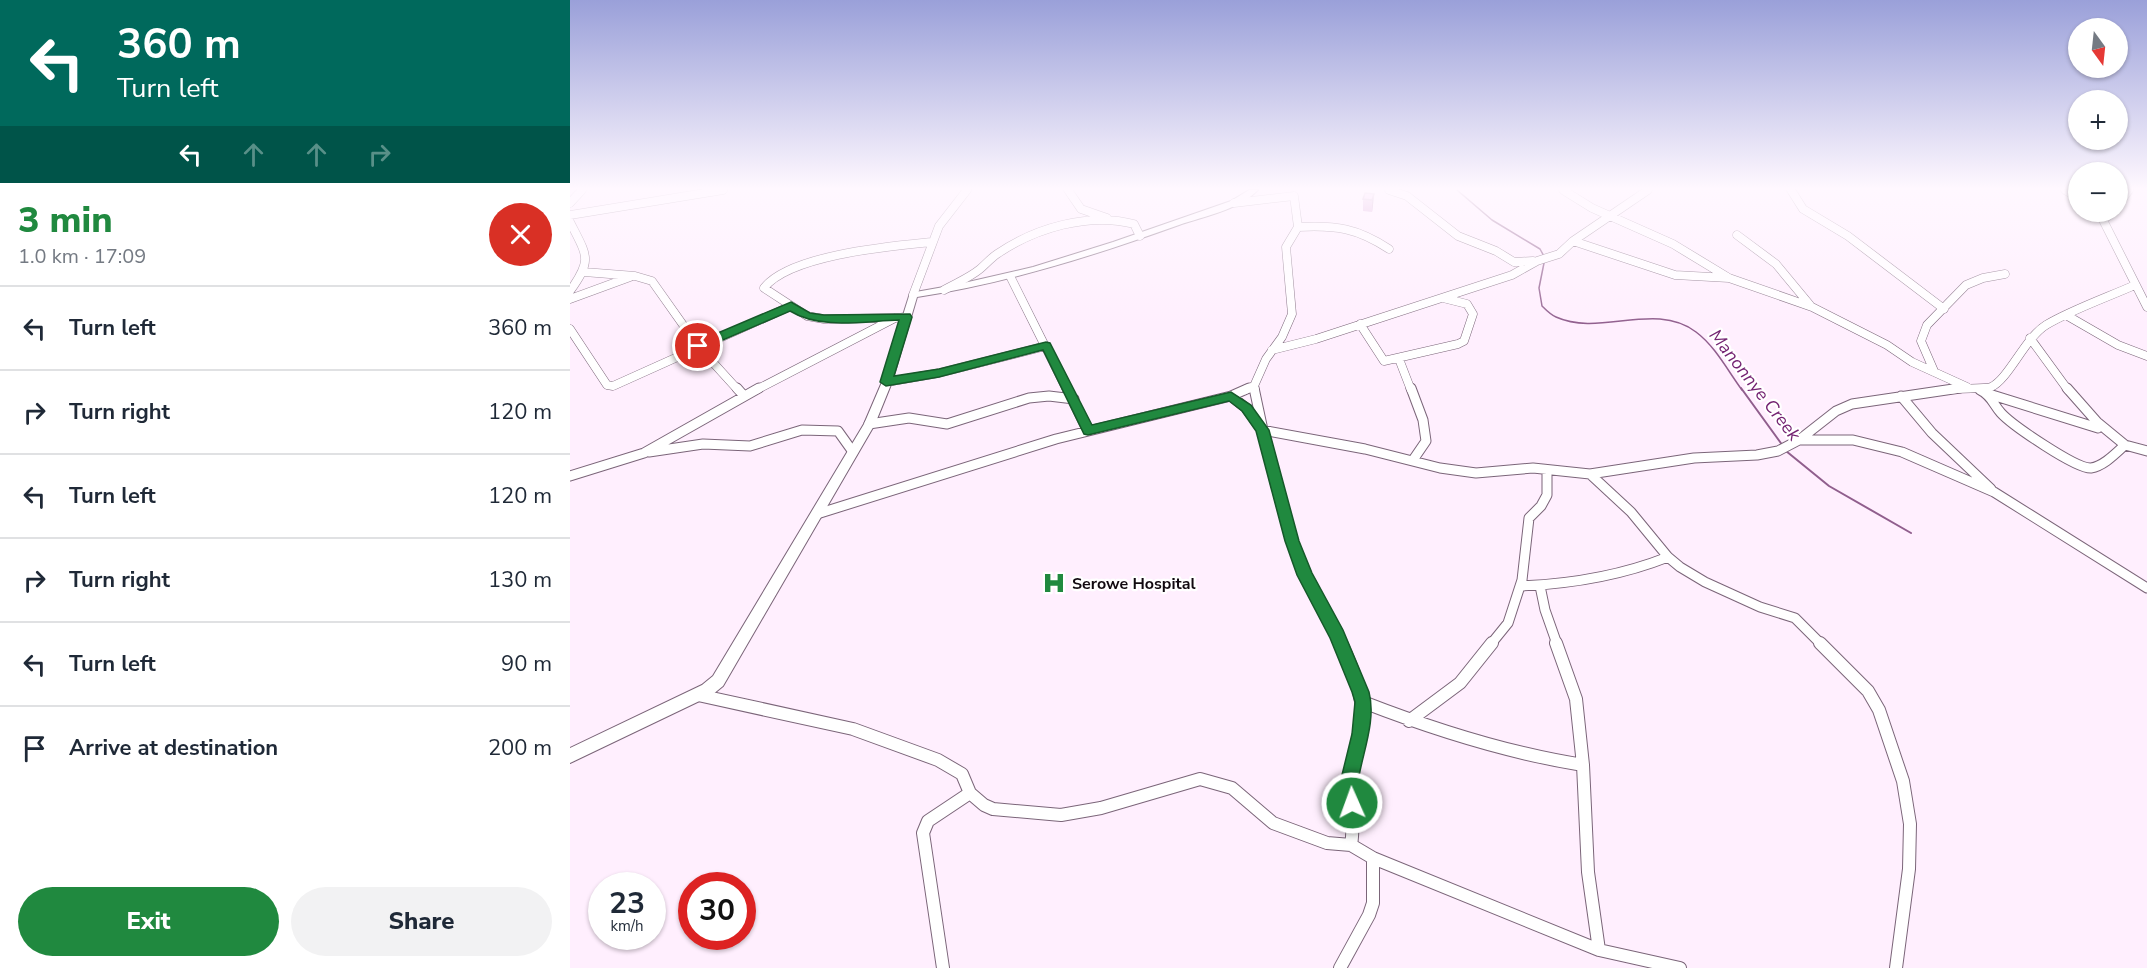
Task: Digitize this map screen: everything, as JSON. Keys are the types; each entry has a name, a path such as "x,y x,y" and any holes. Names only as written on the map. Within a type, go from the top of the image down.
{"street":[{"path":"570,291 584,272 584,252 576,235"},
{"path":"570,756 711,688 718,681 869,424 886,382 901,317 913,295 935,235"},
{"path":"942,291 974,274 997,254 1036,235"},
{"path":"1293,235 1286,247 1292,314 1282,337 1272,350 1254,386 1262,430 1300,563 1355,674 1363,702 1360,734 1350,779 1354,826 1351,845"},
{"path":"1367,235 1389,249"},
{"path":"1457,235 1496,251 1514,262 1537,261"},
{"path":"1272,350 1512,275 1537,261 1559,254 1582,235"},
{"path":"1653,235 1673,244 1730,278 1812,307 1934,371 1973,388 2086,423 2106,432"},
{"path":"1737,235 1776,264 1812,307"},
{"path":"1847,235 1944,309"},
{"path":"2111,235 2147,307"},
{"path":"913,295 1011,278 1140,236"},
{"path":"1573,241 1675,275 1730,278"},
{"path":"901,317 814,318 807,316 764,288 766,283 785,273 838,254 885,246 932,242"},
{"path":"584,272 635,276 652,281 698,346 744,396"},
{"path":"1934,371 1921,341 1927,325 1966,285 1983,278 2005,274"},
{"path":"570,299 635,276"},
{"path":"1011,278 1088,430"},
{"path":"1231,396 1246,408 1262,430 1413,460 1440,468 1476,473 1533,468 1590,474 1694,458 1757,455 1778,451 1799,440 1836,411 1852,404 1901,396 1989,388 1997,383 2030,338 2046,325 2136,285"},
{"path":"1360,324 1383,360 1399,359 1464,341 1473,314 1470,308 1467,304 1440,297"},
{"path":"570,329 610,386 621,384 698,346 791,306"},
{"path":"2066,315 2118,345 2147,356"},
{"path":"644,453 744,396 901,317"},
{"path":"2030,338 2092,419 2124,444 2147,451"},
{"path":"886,382 939,373 1046,346"},
{"path":"1399,359 1423,420 1426,441 1413,460"},
{"path":"817,514 1088,430 1231,396 1254,386"},
{"path":"1989,393 1991,402 2015,425 2039,442 2084,466 2094,466 2115,454 2124,444"},
{"path":"869,424 909,418 947,424 1029,398 1049,396 1074,399"},
{"path":"1901,396 1915,416 1994,492"},
{"path":"570,476 644,453 703,444 750,446 811,429 838,431 853,452"},
{"path":"1799,440 1853,440 1892,449 1994,492 2147,588"},
{"path":"1409,721 1460,683 1508,623 1520,586 1529,518 1541,506 1547,495 1547,470"},
{"path":"1590,474 1631,512 1668,557 1705,582 1760,607 1795,618 1868,691 1879,710 1903,781 1910,824 1909,869 1896,968"},
{"path":"1520,586 1624,574 1668,557"},
{"path":"1540,585 1545,610 1576,699 1583,765 1588,872 1599,950"},
{"path":"697,695 853,729 938,760 962,774 970,793 984,805 993,809 1061,815 1101,808 1200,779 1216,782 1232,788 1273,823 1292,831 1327,843 1351,845 1373,858 1599,950 1680,968"},
{"path":"1363,702 1409,721 1483,744 1536,757 1583,765"},
{"path":"943,968 923,833 928,822 970,793"},
{"path":"1340,968 1369,915 1373,903 1373,858"}],"waterway":[{"name":"Manonnye Creek","path":"1517,235 1540,249 1545,258 1539,288 1542,306 1552,315 1573,322 1663,319 1680,323 1696,332 1709,344 1742,390"},
{"name":"Manonnye Creek","path":"1741,388 1783,446"},
{"name":"Manonnye Creek","path":"1786,451 1829,486 1911,533"}],"place":[{"name":"Serowe Hospital","path":"1054,583"}],"route":[{"path":"698,346 791,306 807,316 824,319 906,317 886,382 939,373 983,360 1046,346 1088,430 1231,396 1246,408 1262,430 1292,541 1305,575 1337,635 1361,692 1363,702 1360,734 1355,748 1350,779 1352,803"}]}
